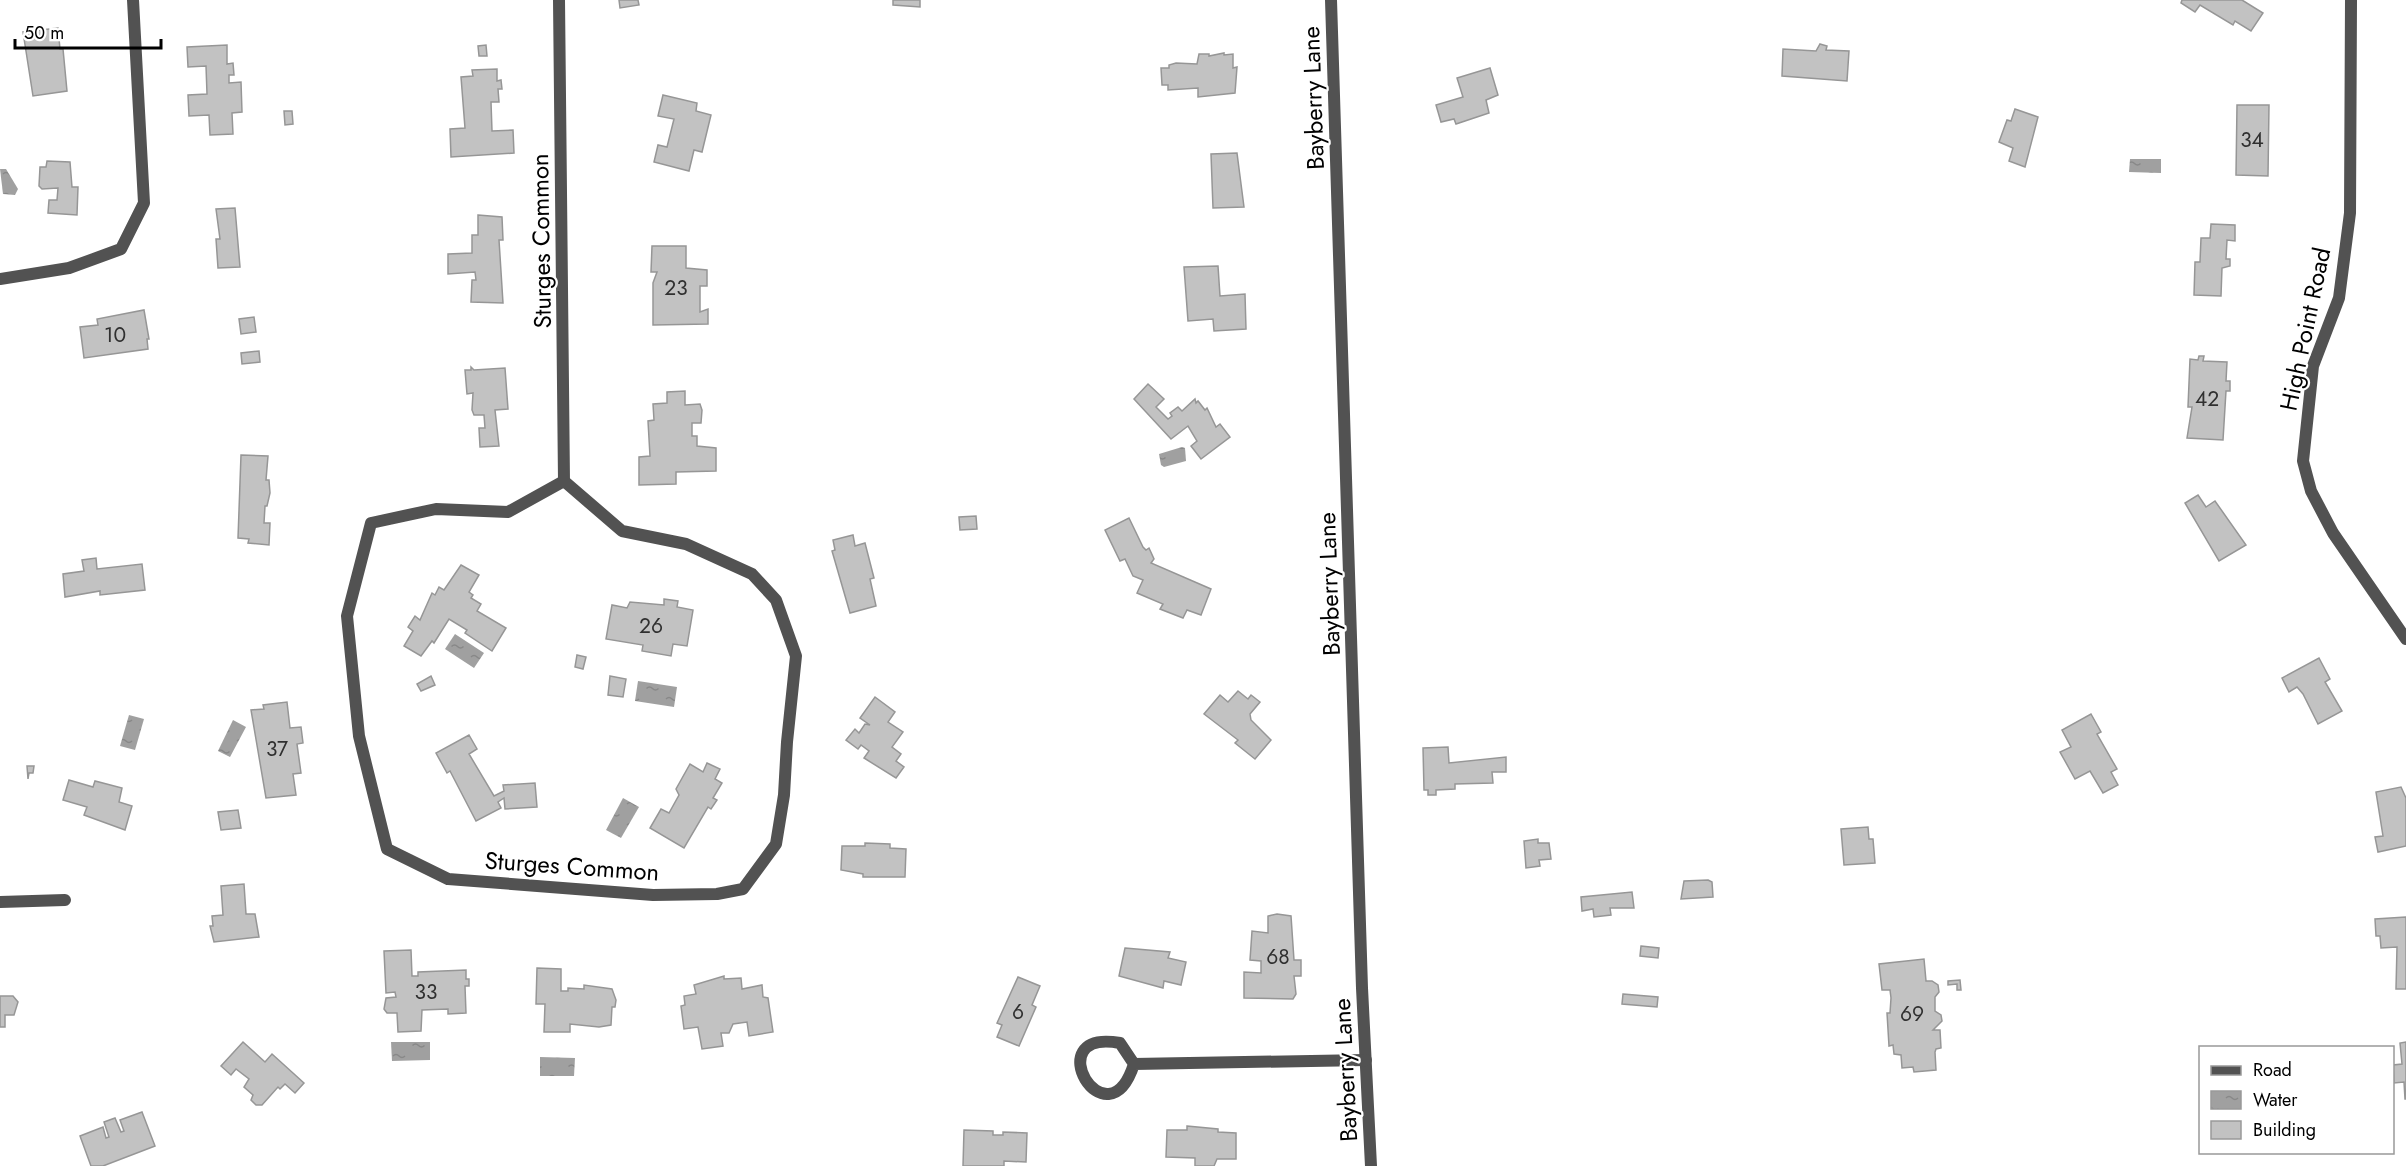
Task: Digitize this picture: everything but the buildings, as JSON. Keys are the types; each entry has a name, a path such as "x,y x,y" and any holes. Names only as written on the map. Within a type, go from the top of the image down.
{"street":[{"path":"0,279 69,268 121,249 144,203 133,0"},
{"name":"Sturges Common","path":"559,0 564,481 622,531 686,544 752,574 776,600 796,656 784,795 776,844 743,889 717,894 653,895 448,879 387,849 359,736 347,616 371,523 436,509 508,512 564,481"},
{"name":"Bayberry Lane","path":"1331,0 1371,1166"},
{"name":"High Point Road","path":"2351,0 2350,213 2338,298 2313,366 2302,461 2311,491 2333,533 2406,639"},
{"path":"0,903 64,900"},
{"path":"1107,1041 1120,1043 1134,1064 1129,1078 1121,1089 1110,1093 1095,1091 1084,1082 1079,1067 1082,1055 1094,1044 1107,1041"},
{"path":"1134,1064 1366,1060"}],"water":[{"path":"2130,159 2161,159 2161,173 2129,172"},
{"path":"0,169 6,169 18,189 15,195 3,194"},
{"path":"1185,448 1186,461 1164,467 1161,465 1159,454"},
{"path":"455,634 484,653 474,668 445,649"},
{"path":"638,681 677,687 674,707 635,701"},
{"path":"129,715 144,719 135,750 120,746"},
{"path":"233,720 246,727 230,757 218,751"},
{"path":"623,798 639,807 621,838 606,830"},
{"path":"391,1042 430,1042 430,1060 392,1061"},
{"path":"540,1057 575,1058 574,1076 540,1076"}]}
